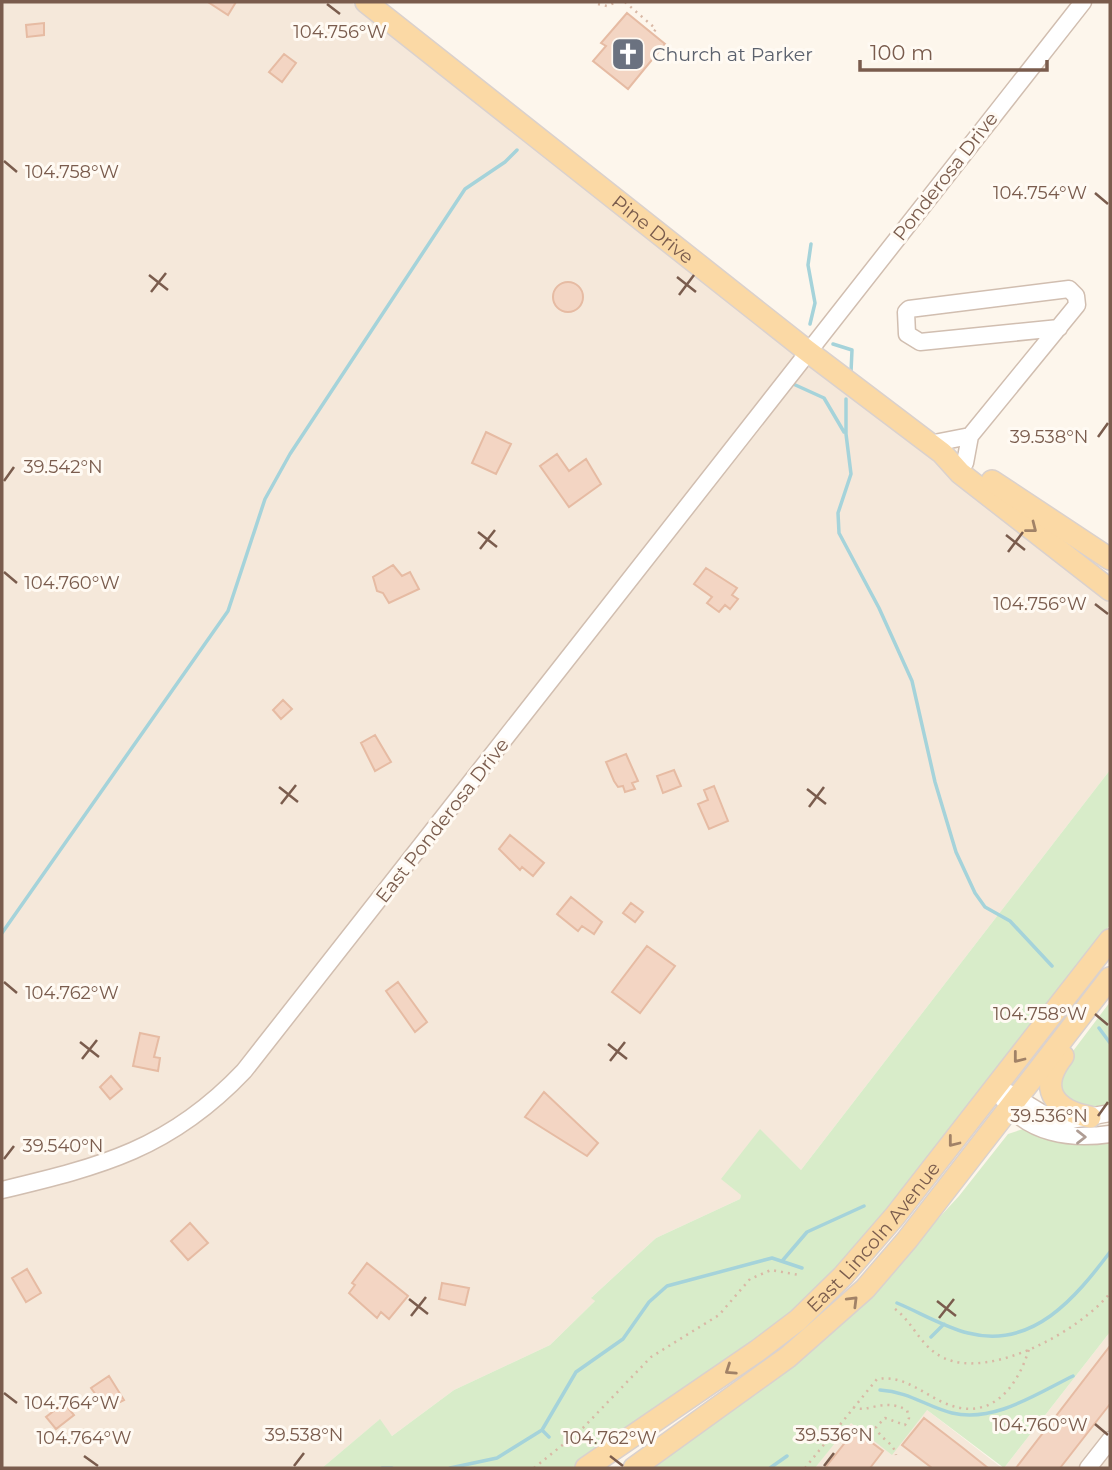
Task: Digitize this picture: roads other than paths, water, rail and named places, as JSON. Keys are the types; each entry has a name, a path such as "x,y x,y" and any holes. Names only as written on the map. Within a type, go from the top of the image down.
{"main road":[{"name":"Pine Drive","path":"366,2 806,350 936,449 960,473 1110,590"},
{"name":"Pine Drive","path":"936,449 965,463 1110,559"},
{"name":"East Lincoln Avenue","path":"586,1468 738,1365 810,1308 872,1245 1108,943"},
{"name":"East Lincoln Avenue","path":"634,1468 782,1362 844,1310 906,1240 1105,985"},
{"path":"1100,1115 1075,1114 1059,1105 1051,1091 1050,1080 1057,1064 1100,1010 1105,985"}],"street":[{"name":"Ponderosa Drive","path":"806,350 1083,2"},
{"path":"965,463 970,436 1059,328 1077,305 1076,296 1069,289 909,309 906,312 907,334 920,342 1059,328"},
{"name":"East Ponderosa Drive","path":"2,1190 93,1168 150,1144 204,1109 244,1071 806,350"},
{"path":"936,449 970,436"},
{"path":"995,1088 1014,1102 1039,1128 1058,1135 1084,1138 1110,1134"},
{"path":"1014,1102 1061,1120 1077,1121 1100,1115"},
{"path":"1088,1468 1110,1440"}],"waterway":[{"path":"2,933 228,611 265,499 290,454 465,189 505,162 517,150"},
{"path":"810,324 815,303 808,265 811,244"},
{"path":"833,344 852,350 851,372"},
{"path":"791,383 824,398 844,432"},
{"path":"846,399 846,434 851,474 838,513 839,533 879,608 912,681 935,782 956,852 975,893 985,907 1010,921 1052,966"},
{"path":"1099,1028 1110,1043"},
{"path":"783,1260 807,1232 864,1206"},
{"path":"897,1303 941,1324 968,1333 991,1336 1013,1334 1033,1327 1051,1316 1083,1286 1110,1252"},
{"path":"450,1468 497,1458 542,1430 576,1372 623,1339 649,1302 667,1286 772,1258 802,1268"},
{"path":"931,1337 944,1324"},
{"path":"880,1390 900,1393 952,1413 983,1414 1014,1405 1073,1376"},
{"path":"542,1430 549,1437"},
{"path":"770,1468 787,1456"},
{"path":"382,1468 392,1468"}],"place":[{"name":"Church at Parker","path":"628,54"}]}
